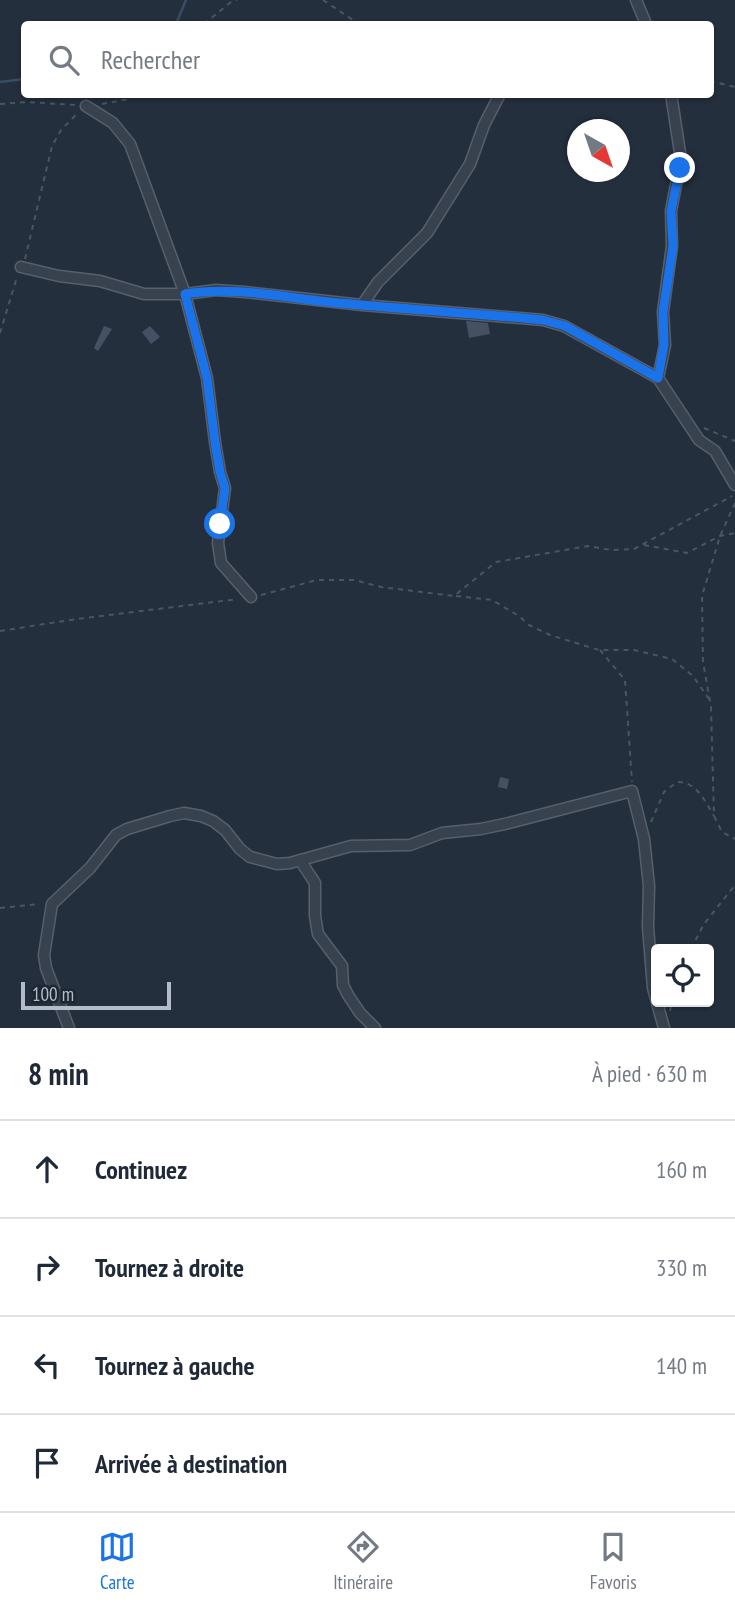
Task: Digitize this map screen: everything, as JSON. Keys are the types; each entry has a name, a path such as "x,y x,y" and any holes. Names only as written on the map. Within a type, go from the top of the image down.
{"street":[{"path":"636,0 645,21"},
{"path":"362,305 379,282 426,233 470,164 484,125 498,98"},
{"path":"658,378 664,345 663,312 673,246 671,211 681,159 672,98"},
{"path":"86,106 113,123 130,144 185,294 207,378 215,442 225,488 218,542 221,564 251,597"},
{"path":"21,267 59,276 100,281 144,294 235,291 553,322 565,326 658,378 699,440 715,451 735,485"},
{"path":"69,1028 46,968 44,955 52,904 90,868 116,835 127,829 184,813 213,821 250,856 276,864 351,846 410,845 442,832 481,829 509,823 632,791 644,839 649,886 648,927 653,988 664,1028"},
{"path":"300,860 315,883 318,934 342,966 343,985 348,995 360,1013 375,1028"}],"path":[{"path":"208,21 237,0"},
{"path":"323,0 354,21"},
{"path":"714,83 735,87"},
{"path":"0,104 38,102 86,106 131,98"},
{"path":"0,332 21,267 28,255 51,146 61,130 86,106"},
{"path":"684,419 735,441"},
{"path":"454,596 488,567 505,559 588,546 634,549 720,500 735,495"},
{"path":"715,816 711,707 703,662 702,596 720,536 735,503"},
{"path":"643,545 687,553 720,536 735,533"},
{"path":"0,631 251,597 317,580 354,580 382,587 492,600 529,625 550,635 599,650 634,650 672,659 693,676 707,694 711,707"},
{"path":"599,650 625,680 632,791"},
{"path":"644,839 664,792 677,782 688,783 697,790 715,816 722,832 735,839"},
{"path":"694,944 704,924 735,885"},
{"path":"0,908 52,904"}],"building":[{"path":"466,321 488,323 490,334 469,338"},
{"path":"104,326 112,329 98,351 94,348"},
{"path":"150,326 160,337 151,344 142,332"},
{"path":"500,777 509,779 507,789 498,787"}],"waterway":[{"path":"177,21 186,0"},
{"path":"0,82 21,79"}],"route":[{"path":"220,524 225,488 215,442 207,378 185,294 216,290 245,292 325,302 543,320 565,326 658,378 663,360 663,312 673,246 671,211 680,168"}]}
